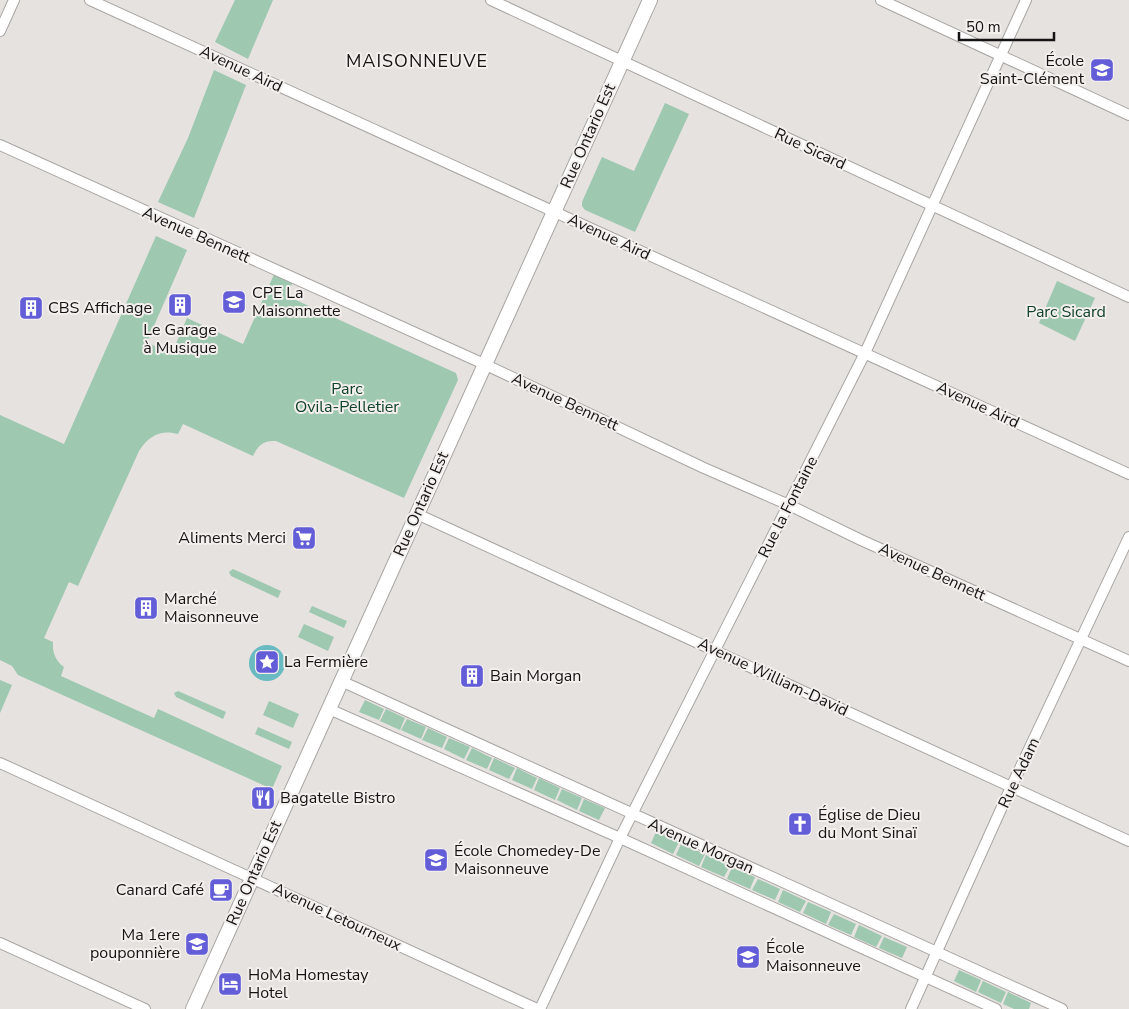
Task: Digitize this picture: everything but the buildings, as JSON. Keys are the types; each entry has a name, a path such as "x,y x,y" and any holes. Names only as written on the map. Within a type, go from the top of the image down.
{"main road":[{"name":"Rue Ontario Est","path":"193,1009 650,0"}],"street":[{"path":"0,31 14,0"},
{"name":"Avenue Aird","path":"90,0 1129,474"},
{"name":"Rue Sicard","path":"491,0 1129,297"},
{"path":"881,0 1129,115"},
{"name":"Rue la Fontaine","path":"539,1009 620,838 716,651 864,354 1026,0"},
{"name":"Avenue Bennett","path":"0,145 484,364 704,468 1129,661"},
{"name":"Avenue William-David","path":"417,514 1129,841"},
{"name":"Rue Adam","path":"911,1009 1012,786 1129,537"},
{"name":"Avenue Morgan","path":"341,681 1062,1009"},
{"name":"Avenue Morgan","path":"329,709 620,838 996,1009"},
{"name":"Avenue Letourneux","path":"0,762 539,1009"},
{"path":"0,943 145,1009"}],"green space":[{"path":"235,0 273,0 248,59 215,42"},
{"path":"214,70 246,85 194,218 158,202 188,138"},
{"path":"665,103 689,114 635,232 585,210 582,202 602,157 634,171"},
{"name":"Parc Ovila-Pelletier","path":"156,236 187,250 147,342 171,355 187,318 243,344 276,270 294,279 287,296 456,373 458,380 404,498 276,441 268,441 262,444 253,456 183,424 178,434 166,432 156,435 147,441 139,451 78,586 69,582 44,638 53,642 55,656 64,667 61,676 154,718 158,709 282,766 272,789 18,675 12,666 0,660 0,415 64,444"},
{"name":"Parc Sicard","path":"1057,281 1095,298 1075,341 1039,323"},
{"path":"233,569 281,591 278,598 231,576 229,572"},
{"path":"312,606 347,621 344,628 309,612"},
{"path":"304,624 334,637 328,651 298,637"},
{"path":"0,680 12,685 0,713"},
{"path":"178,691 226,712 223,719 176,697 174,693"},
{"path":"365,700 384,709 379,720 359,712"},
{"path":"269,701 299,714 293,728 263,715"},
{"path":"386,709 405,718 400,730 380,721"},
{"path":"407,719 426,727 421,739 401,730"},
{"path":"258,727 292,742 289,749 255,734"},
{"path":"428,728 447,737 442,748 422,740"},
{"path":"449,738 470,747 464,759 444,749"},
{"path":"472,748 492,758 487,769 466,760"},
{"path":"494,758 515,768 509,779 489,770"},
{"path":"517,768 537,778 532,789 512,780"},
{"path":"539,778 560,788 555,800 534,790"},
{"path":"562,789 582,798 577,810 557,800"},
{"path":"584,799 605,808 599,820 579,811"},
{"path":"656,832 679,842 673,854 651,843"},
{"path":"681,844 705,854 699,866 676,855"},
{"path":"706,855 730,866 724,877 701,867"},
{"path":"732,867 755,877 750,889 727,879"},
{"path":"758,879 780,889 775,900 752,890"},
{"path":"783,890 806,901 800,912 778,902"},
{"path":"808,902 831,912 826,924 803,913"},
{"path":"834,914 856,924 851,935 828,925"},
{"path":"859,925 882,936 876,947 854,937"},
{"path":"884,937 907,947 902,958 879,948"},
{"path":"959,970 981,980 976,992 954,981"},
{"path":"983,981 1006,992 1001,1003 978,992"},
{"path":"1008,992 1031,1003 1029,1009 1014,1009 1003,1004"}],"water":[{"path":"267,645 280,650 285,663 280,676 267,681 254,676 249,663 254,650"}],"place":[{"name":"École Saint-Clément","path":"1102,70"},
{"name":"CPE La Maisonnette","path":"234,302"},
{"name":"Le Garage à Musique","path":"180,305"},
{"name":"CBS Affichage","path":"31,308"},
{"name":"Aliments Merci","path":"304,538"},
{"name":"Marché Maisonneuve","path":"146,608"},
{"name":"La Fermière","path":"267,662"},
{"name":"Bain Morgan","path":"472,676"},
{"name":"Bagatelle Bistro","path":"263,798"},
{"name":"Église de Dieu du Mont Sinaï","path":"800,824"},
{"name":"École Chomedey-De Maisonneuve","path":"436,860"},
{"name":"Canard Café","path":"221,890"},
{"name":"Ma 1ere pouponnière","path":"197,944"},
{"name":"École Maisonneuve","path":"748,957"},
{"name":"HoMa Homestay Hotel","path":"230,984"}],"district":[{"name":"MAISONNEUVE","path":"417,61"}]}
